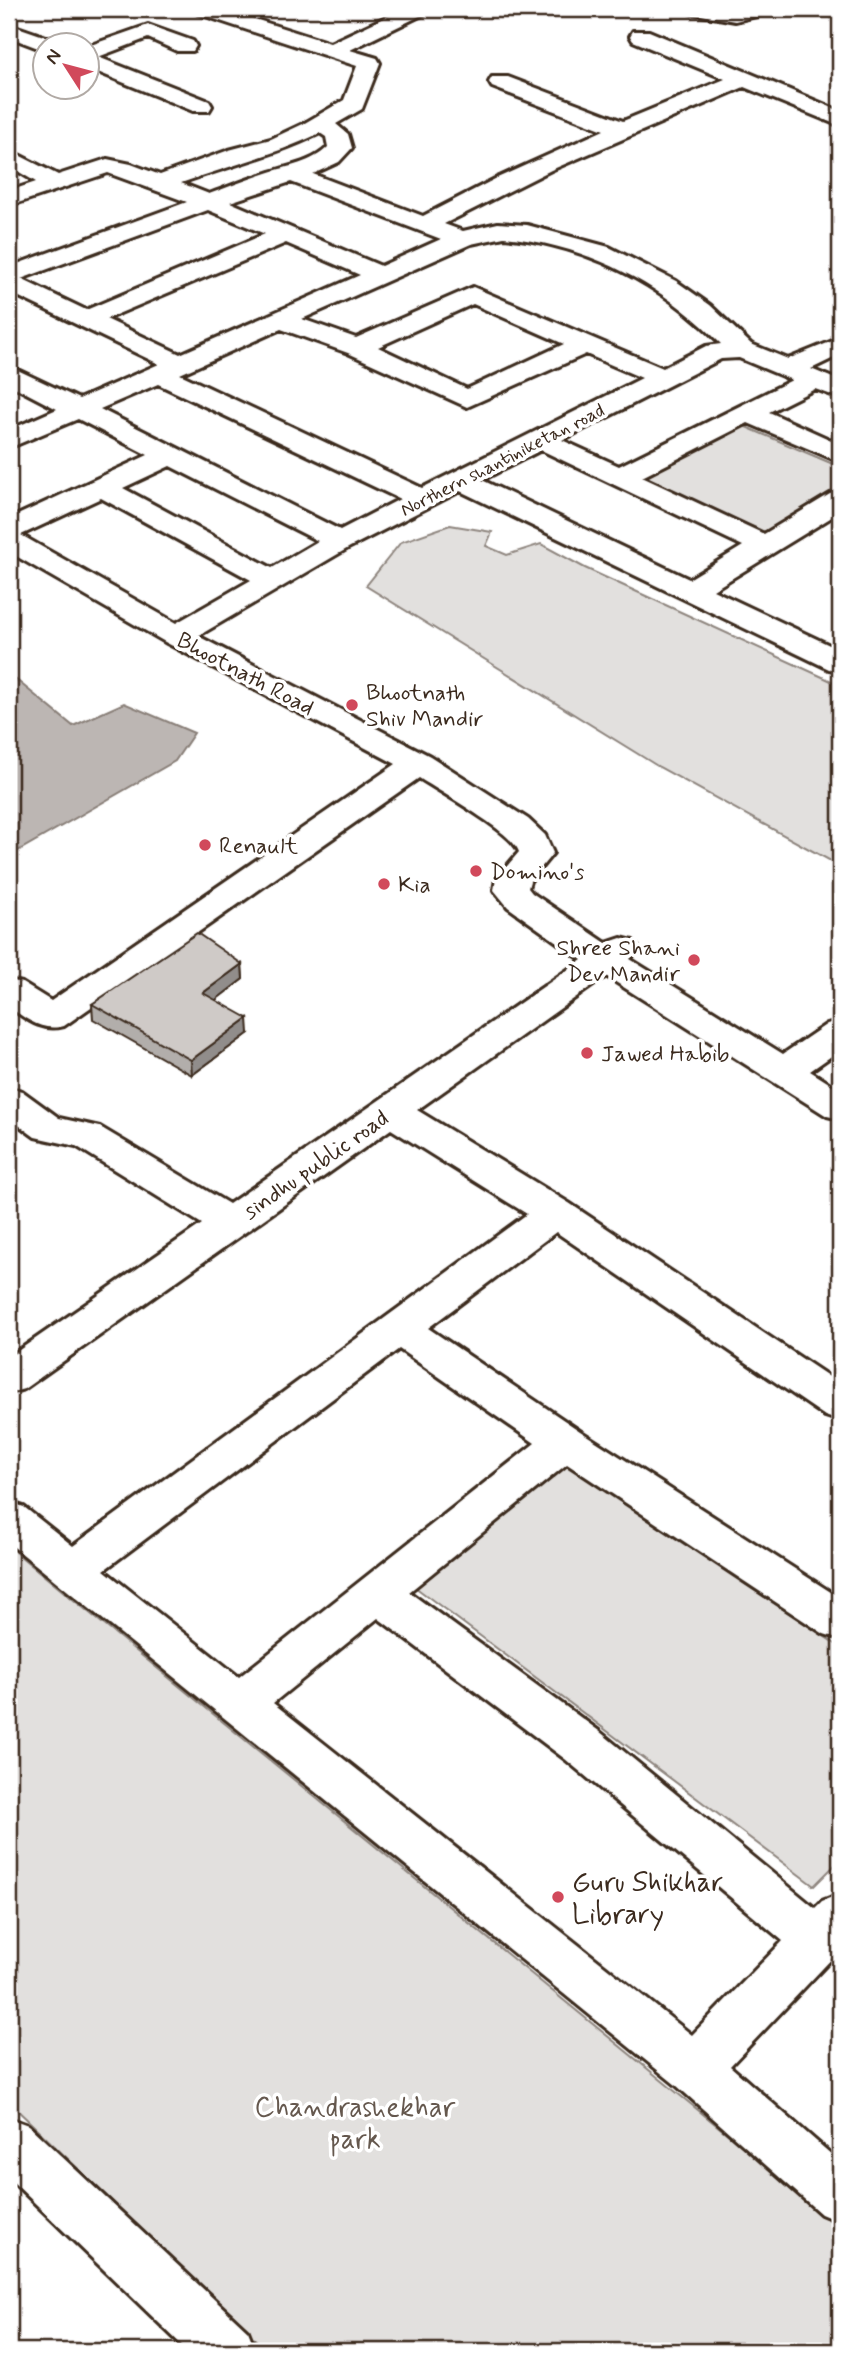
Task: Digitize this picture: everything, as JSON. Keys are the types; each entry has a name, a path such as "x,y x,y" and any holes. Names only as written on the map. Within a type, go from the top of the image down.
{"street":[{"path":"159,183 237,155 279,144 354,104 369,63 203,9"},
{"path":"333,50 419,9"},
{"path":"762,9 735,15 698,9 642,36 840,120"},
{"path":"9,30 32,39"},
{"path":"102,48 148,31 185,46"},
{"path":"102,66 201,106"},
{"path":"426,224 499,185 743,79"},
{"path":"500,82 623,129"},
{"path":"9,275 277,177 293,175 331,157 340,148 337,134 320,123"},
{"path":"9,157 53,182"},
{"path":"9,199 107,166 209,202 382,275"},
{"path":"293,175 462,239"},
{"path":"9,440 462,239 504,230 555,239 603,253 688,299 742,350 840,390"},
{"path":"85,319 287,234"},
{"path":"9,283 85,319 169,369 422,499"},
{"path":"357,347 473,295 663,378"},
{"path":"280,320 357,347 467,399 586,344"},
{"path":"788,369 840,346"},
{"name":"Northern shantiniketan road","path":"176,636 340,541 459,480 715,352 742,350"},
{"path":"9,374 340,541"},
{"path":"620,477 814,379"},
{"path":"747,412 840,454"},
{"path":"541,440 764,545"},
{"path":"9,530 169,456"},
{"path":"459,480 840,662"},
{"path":"102,487 274,580"},
{"path":"690,591 840,500"},
{"name":"Bhootnath Road","path":"9,540 176,636 419,763 516,826 533,842 536,853 513,879 511,890 520,900 791,1064 840,1085"},
{"path":"9,992 51,1018 419,763"},
{"name":"sindhu public road","path":"9,1378 613,955"},
{"path":"791,1064 840,1032"},
{"name":"Bhootnath Road","path":"791,1064 840,1107"},
{"path":"9,1100 48,1128 87,1136 230,1223"},
{"path":"390,1111 555,1213 840,1405"},
{"path":"72,1570 555,1213"},
{"path":"399,1329 565,1442 840,1622"},
{"path":"239,1704 565,1442"},
{"path":"9,1519 694,2068 840,2196"},
{"path":"377,1593 829,1928 694,2068"},
{"path":"9,2143 228,2351"}],"green space":[{"path":"739,424 840,467 840,489 759,535 635,476"},
{"path":"450,525 492,532 486,546 507,555 541,544 585,568 840,685 840,866 659,767 366,586 401,542"},
{"path":"563,1462 840,1647 840,1860 814,1886 415,1587"},
{"name":"Chandrashekhar park","path":"9,1547 840,2226 840,2351 267,2351 9,2102"}],"shaded area":[{"path":"9,674 73,726 124,703 194,733 175,761 9,856"}],"building":[{"path":"197,933 242,964 203,993 248,1018 191,1060 92,1004"}],"place":[{"name":"Bhootnath Shiv Mandir","path":"352,705"},
{"name":"Renault","path":"205,845"},
{"name":"Domino's","path":"476,871"},
{"name":"Kia","path":"384,884"},
{"name":"Shree Shani Dev Mandir","path":"694,960"},
{"name":"Jawed Habib","path":"587,1053"},
{"name":"Guru Shikhar Library","path":"558,1897"}]}
